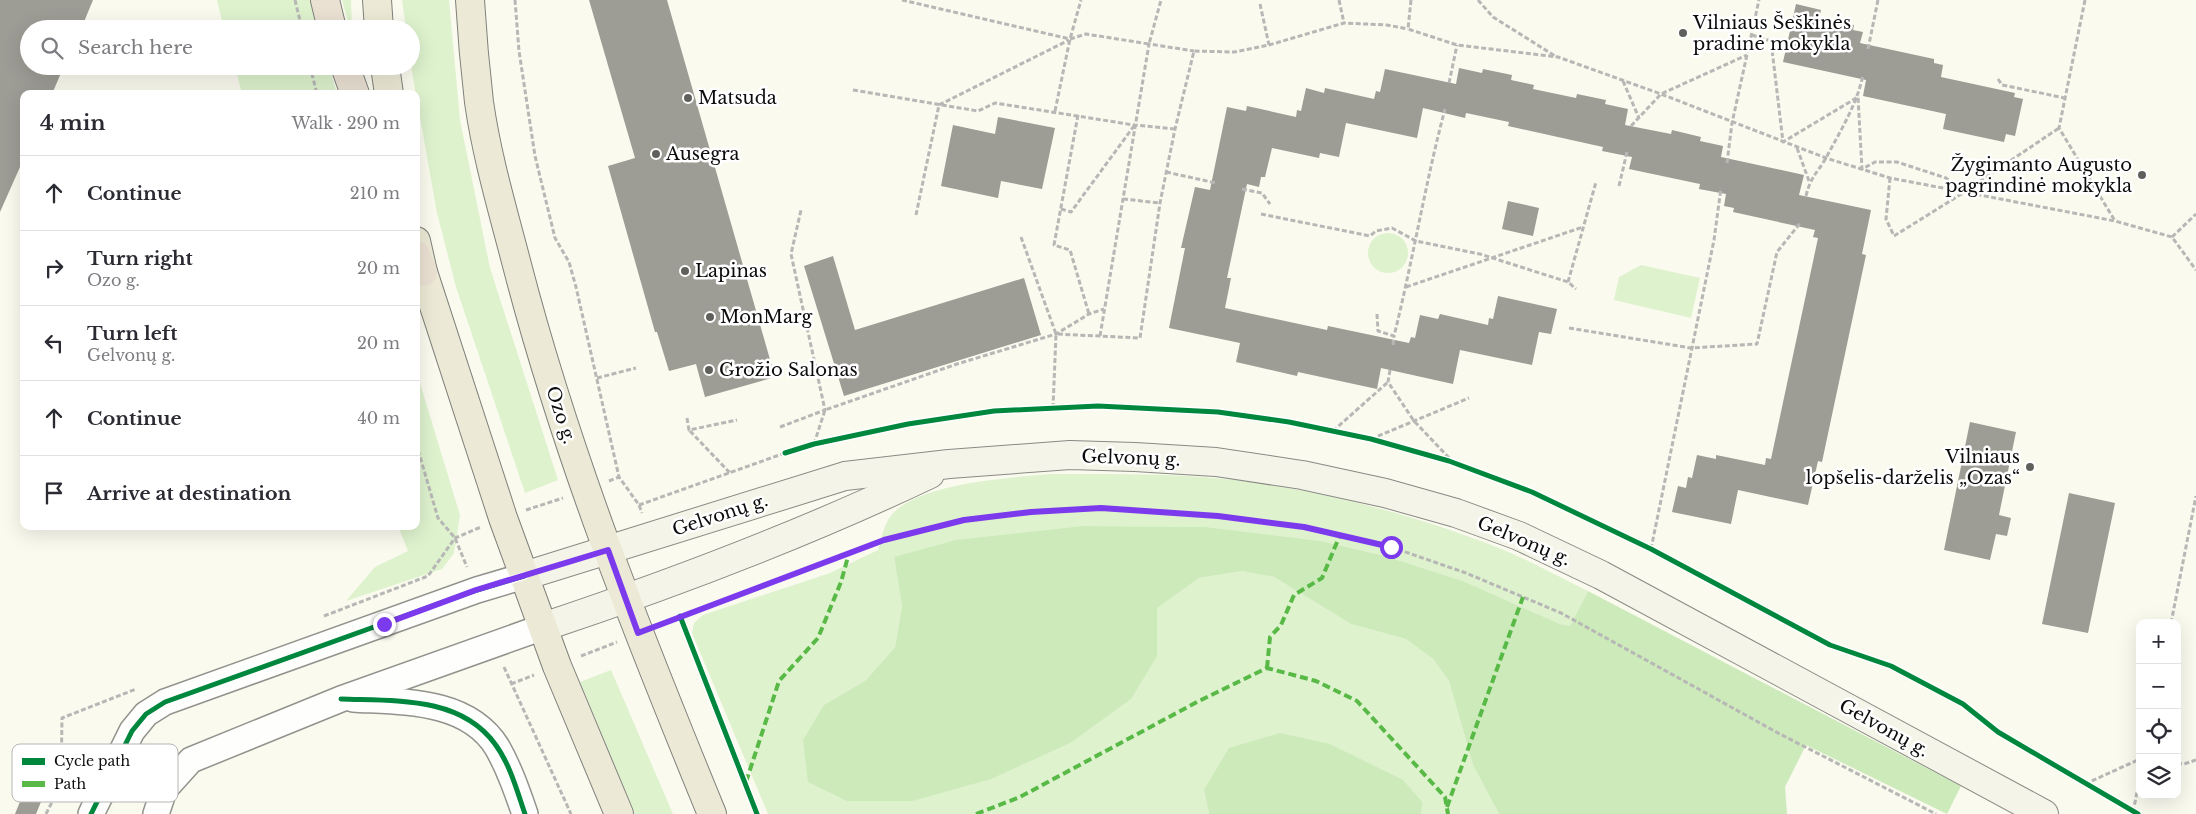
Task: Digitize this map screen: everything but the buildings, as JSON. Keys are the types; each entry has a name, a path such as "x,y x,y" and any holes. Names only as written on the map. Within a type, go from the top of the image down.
{"highway":[{"path":"325,0 330,20"},
{"path":"348,75 354,90"}],"main road":[{"path":"376,0 378,20"},
{"name":"Ozo g.","path":"470,0 480,104 492,168 533,329 586,490 638,633 712,814"},
{"path":"386,75 388,90"},
{"path":"420,263 503,518 557,666 619,814"},
{"name":"Gelvonų g.","path":"524,576 798,489 845,476 949,464 1070,456 1135,457 1216,462 1302,475 1385,492 1456,513 1519,536 1601,575 2044,814"},
{"name":"Gelvonų g.","path":"543,628 669,585 870,503 949,464"}],"street":[{"path":"126,744 132,731 146,714 165,702 476,590 524,576"},
{"path":"178,774 191,760 340,699 543,628"},
{"path":"340,699 410,702 437,707 459,715 480,728 496,745 507,765 526,814"},
{"path":"91,814 97,802"},
{"path":"156,814 160,802"}],"path":[{"path":"295,0 300,20"},
{"path":"515,0 519,51 535,156 555,238 572,270 619,478 639,505 785,453"},
{"path":"902,0 1070,39"},
{"path":"1055,111 1070,39 1081,0"},
{"path":"1100,336 1134,125 1149,44 1161,0"},
{"path":"1339,0 1344,23"},
{"path":"1408,29 1412,0"},
{"path":"1478,0 1493,17 1558,57 1662,94 1732,123 1826,158 1890,178 2115,221 2172,237 2196,270"},
{"path":"1727,163 1732,123 1759,0"},
{"path":"1868,49 1878,0"},
{"path":"2085,0 2059,128 2115,221"},
{"path":"1260,4 1269,45"},
{"path":"939,105 1070,39 1086,34 1194,51 1234,52 1269,45 1344,23 1387,25 1408,29 1458,45 1558,57"},
{"path":"1752,35 1771,41 1783,142"},
{"path":"1449,83 1458,45"},
{"path":"1056,334 1140,338 1160,203 1175,129 1194,51"},
{"path":"1631,126 1662,94 1747,55"},
{"path":"312,75 315,90"},
{"path":"1806,196 1809,181 1826,158 1858,97 1863,75"},
{"path":"1998,79 2002,85 2065,98"},
{"path":"1623,80 1639,118"},
{"path":"853,90 978,111 995,103 1134,125 1175,129"},
{"path":"1783,142 1858,97"},
{"path":"1858,97 1862,169"},
{"path":"916,215 939,105"},
{"path":"1393,345 1433,156 1445,109"},
{"path":"1078,116 1054,245 1070,250 1090,314"},
{"path":"1061,209 1071,212 1134,125"},
{"path":"1890,178 1886,219 1894,236 1964,192 2059,128"},
{"path":"1797,147 1809,181"},
{"path":"1619,186 1627,152"},
{"path":"1862,169 1876,162 1897,162 1946,178 1964,192"},
{"path":"1166,172 1216,183"},
{"path":"1568,282 1596,182"},
{"path":"1242,188 1262,193 1270,204"},
{"path":"1651,549 1714,240 1721,188"},
{"path":"1123,199 1160,203"},
{"path":"801,210 791,254 825,410 814,444"},
{"path":"1261,214 1370,236 1376,231 1392,228 1416,242 1493,258 1568,282 1576,289"},
{"path":"2172,237 2196,214"},
{"path":"1569,328 1691,348 1757,344 1777,252 1801,222"},
{"path":"1406,286 1583,227"},
{"path":"1021,237 1056,334 1054,408"},
{"path":"780,428 825,410 957,364 1056,334 1104,308"},
{"path":"1377,314 1378,331 1394,336"},
{"path":"597,378 636,368"},
{"path":"1333,431 1388,382 1390,370"},
{"path":"1388,382 1414,421 1453,462"},
{"path":"1371,438 1469,398"},
{"path":"687,418 689,430 730,473"},
{"path":"689,430 737,420"},
{"path":"420,457 438,518 455,538 476,590"},
{"path":"455,538 503,518 619,478"},
{"path":"2171,619 2196,496"},
{"path":"571,814 511,684 638,633 884,540 964,520 1031,512 1101,508 1218,516 1304,527 1391,547 1466,573 1561,613 1778,733 1936,814"},
{"path":"2181,763 2196,760"},
{"path":"2085,784 2136,761"},
{"path":"2133,812 2136,797"}],"green space":[{"path":"217,0 311,0 317,20 222,20"},
{"path":"342,0 351,0 352,20 348,20"},
{"path":"402,0 449,0 460,120 490,268 558,480 525,493 456,287 437,213 420,117 420,90 415,90 413,75 420,75 420,20 405,20"},
{"path":"237,75 332,75 336,90 241,90"},
{"path":"1392,233 1399,236 1405,242 1408,253 1407,261 1399,270 1392,273 1384,273 1377,270 1369,261 1368,249 1371,242 1380,234"},
{"path":"1641,265 1700,278 1691,318 1614,300 1619,277"},
{"path":"420,383 460,515 454,553 442,569 346,601 375,567 408,551 400,530 420,530"},
{"path":"1049,474 1189,476 1269,485 1336,498 1402,515 1467,536 1521,558 1588,591 1570,626 1560,624 1463,581 1385,556 1321,541 1207,527 1083,526 894,557 902,606 895,647 866,680 824,705 1157,656 1156,608 1199,578 1242,571 1274,577 1351,624 1406,639 1433,659 1449,681 1473,765 1499,814 1421,814 1423,803 1365,763 1330,744 1204,790 1209,814 768,814 692,633 694,623 703,615 830,573 878,550 888,520 899,508 917,498 938,490 962,485"},
{"path":"1083,526 1207,527 1321,541 1385,556 1463,581 1560,624 1570,626 1588,591 1961,786 1947,814 1806,745 1785,787 1787,814 1499,814 1473,765 1449,681 1433,659 1406,639 1351,624 1274,577 1242,571 1199,578 1157,608 1157,656 1131,699 1070,743 991,779 912,801 847,801 808,782 803,740 824,705 866,680 895,647 902,606 894,557 956,540"},
{"path":"611,670 673,814 635,814 580,682"},
{"path":"1280,733 1330,744 1403,780 1423,803 1421,814 1209,814 1204,790 1229,748"}],"marked path":[{"path":"1267,668 1270,637 1281,625 1294,595 1322,578 1340,535"},
{"path":"746,782 779,681 818,638 841,582 849,553"},
{"path":"1447,807 1523,597"},
{"path":"976,814 1020,797 1197,702 1267,668 1316,681 1357,701 1445,797 1448,814"}],"cycle path":[{"path":"785,453 814,444 908,424 994,411 1098,406 1218,412 1289,422 1371,439 1449,461 1532,492 1651,549 1830,645 1891,666 1963,704 1998,732 2138,814"},
{"path":"126,744 132,731 146,714 165,702 477,590 524,576"},
{"path":"680,616 757,814"},
{"path":"341,699 404,701 425,704 445,709 464,717 481,728 495,744 513,778 525,814"},
{"path":"91,814 97,802"}],"place":[{"name":"Vilniaus Šeškinės pradinė mokykla","path":"1683,33"},
{"name":"Matsuda","path":"688,98"},
{"name":"Ausegra","path":"656,154"},
{"name":"Žygimanto Augusto pagrindinė mokykla","path":"2142,175"},
{"name":"Lapinas","path":"685,271"},
{"name":"MonMarg","path":"710,317"},
{"name":"Grožio Salonas","path":"709,370"},
{"name":"Vilniaus lopšelis-darželis „Ozas“","path":"2030,467"}],"route":[{"path":"384,624 476,590 608,550 638,633 884,540 964,520 1031,512 1101,508 1218,516 1304,527 1391,547"}]}
